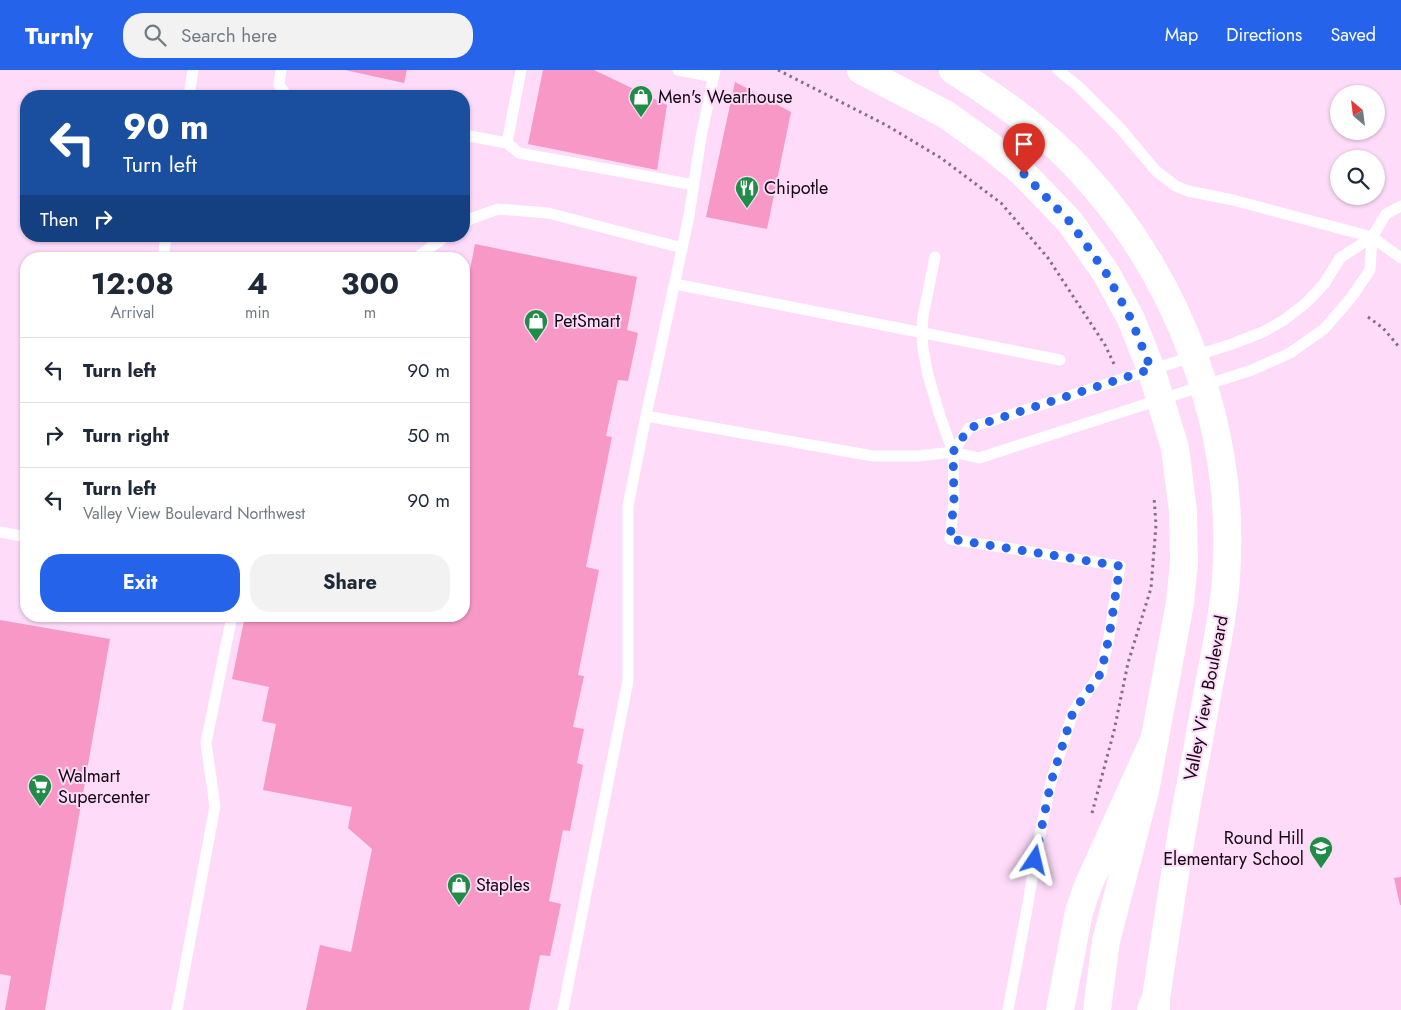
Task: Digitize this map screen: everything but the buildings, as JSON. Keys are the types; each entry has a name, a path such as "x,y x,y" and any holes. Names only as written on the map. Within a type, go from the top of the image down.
{"main road":[{"path":"861,70 945,114 990,146 1024,174 1070,222 1106,273 1131,319 1151,369 1175,448 1183,511 1184,562 1180,603 1145,791 1106,941 1097,1010"},
{"name":"Valley View Boulevard","path":"953,70 1001,101 1039,131 1079,168 1114,210 1150,264 1170,300 1194,355 1220,448 1227,512 1226,576 1222,618 1188,796 1154,1006"},
{"path":"1060,1010 1078,912 1155,738"}],"lane":[{"path":"190,90 193,70"},
{"path":"281,70 279,84 283,90"},
{"path":"507,143 521,70"},
{"path":"563,1010 628,681 628,506 675,284 714,74 678,70"},
{"path":"1058,70 1079,87 1113,121 1156,171 1176,186 1188,191 1233,200 1372,237 1401,258"},
{"path":"470,136 507,143 519,153 694,185"},
{"path":"953,452 969,428 1232,344 1262,332 1284,320 1306,303 1324,284 1340,258 1372,237 1386,214 1401,206"},
{"path":"470,219 498,209 548,213 682,248"},
{"path":"646,416 873,456 918,456 953,452 979,458 1252,370 1290,353 1324,329 1351,298 1370,270 1372,237"},
{"path":"424,252 438,242"},
{"path":"935,257 923,316 922,334 928,375 953,452 954,500 950,539 1120,566 1109,637 1101,673 1073,712 1051,782 1008,1010"},
{"path":"675,284 1060,360"},
{"path":"0,532 20,536"},
{"path":"177,1010 215,806 206,743 231,622"}],"path":[{"path":"778,70 886,125 941,158 1001,203 1048,258 1105,345"},
{"path":"1368,317 1383,328 1400,348"},
{"path":"1089,820 1114,731 1128,663 1151,588 1156,525 1153,489"}],"place":[{"name":"Men's Wearhouse","path":"641,118"},
{"name":"Chipotle","path":"747,209"},
{"name":"PetSmart","path":"536,342"},
{"name":"Walmart Supercenter","path":"40,807"},
{"name":"Round Hill Elementary School","path":"1321,869"},
{"name":"Staples","path":"459,906"}],"route":[{"path":"1024,174 1070,222 1106,273 1131,319 1151,369 969,428 953,452 954,500 950,539 1120,566 1109,637 1101,673 1073,712 1051,782 1035,860"}]}
